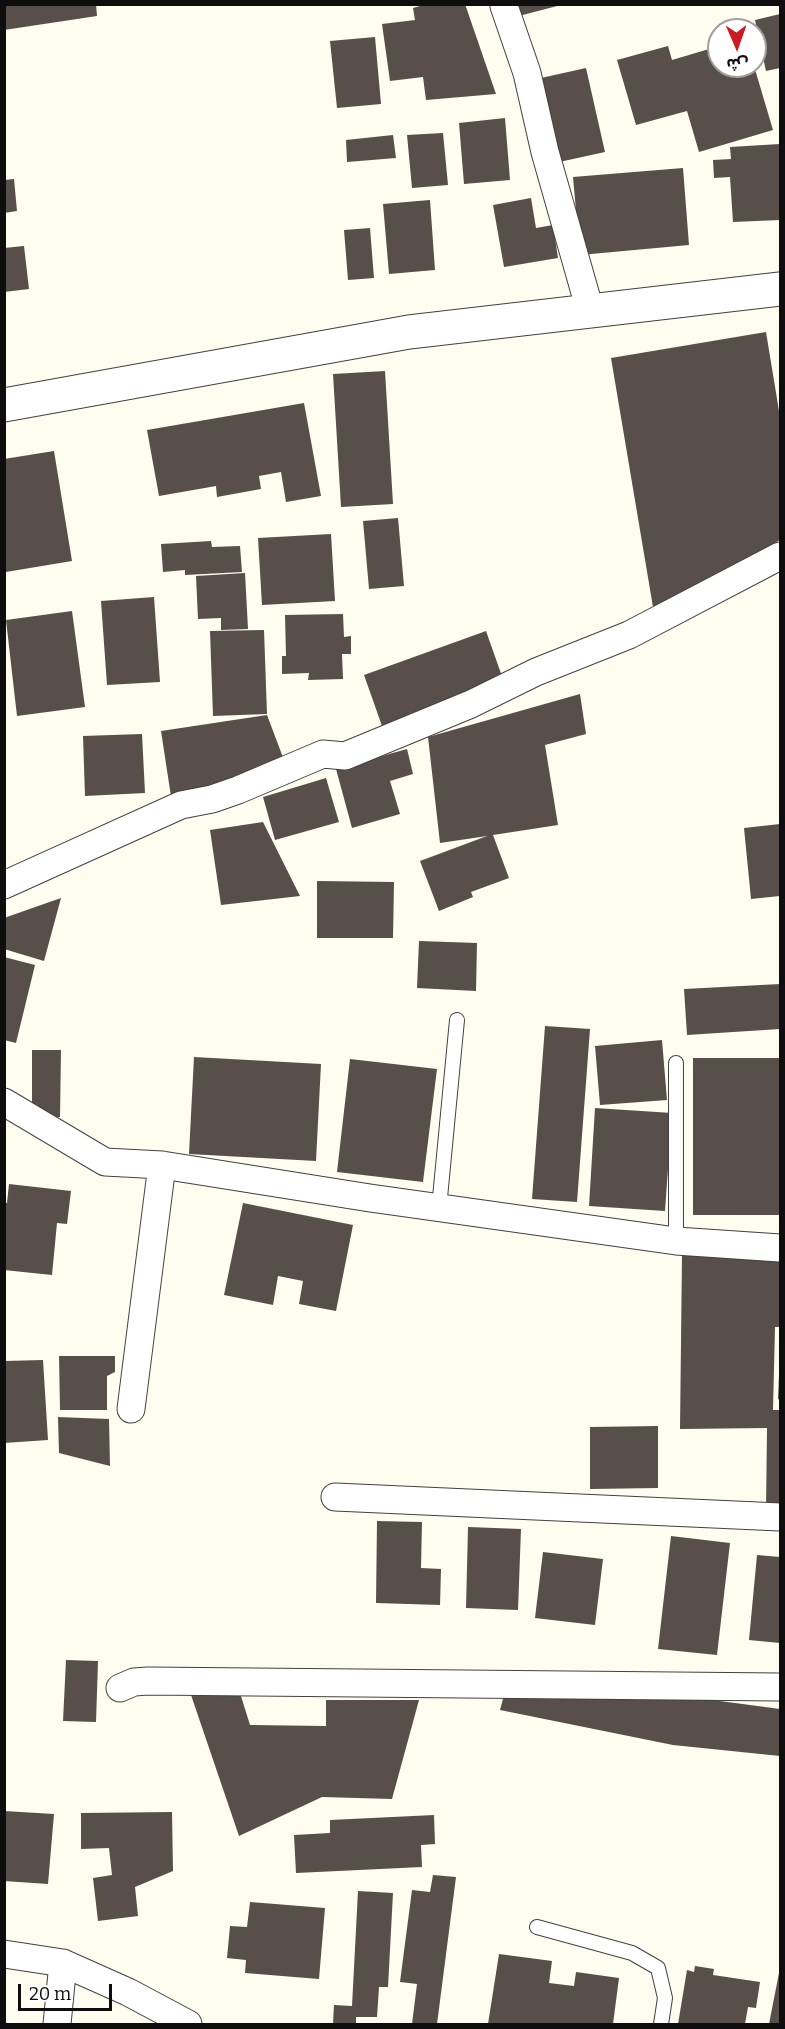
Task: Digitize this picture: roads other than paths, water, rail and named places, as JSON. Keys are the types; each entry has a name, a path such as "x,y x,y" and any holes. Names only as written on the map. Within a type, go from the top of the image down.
{"street":[{"path":"504,6 527,73 545,152 590,310"},
{"path":"4,405 409,332 780,289"},
{"path":"4,885 182,805 212,799 238,790 323,754 345,756 471,704 536,672 629,636 780,556"},
{"path":"4,1102 105,1162 162,1165 439,1208 676,1241 780,1248"},
{"path":"132,1409 162,1165"},
{"path":"335,1497 780,1517"},
{"path":"120,1688 134,1682 148,1681 780,1687"},
{"path":"4,1954 63,1963 128,1992 188,2025"},
{"path":"57,2025 63,1963"}],"lane":[{"path":"439,1208 457,1020"},
{"path":"676,1063 676,1241"},
{"path":"537,1927 633,1953 658,1968 665,1998 661,2025"}]}
